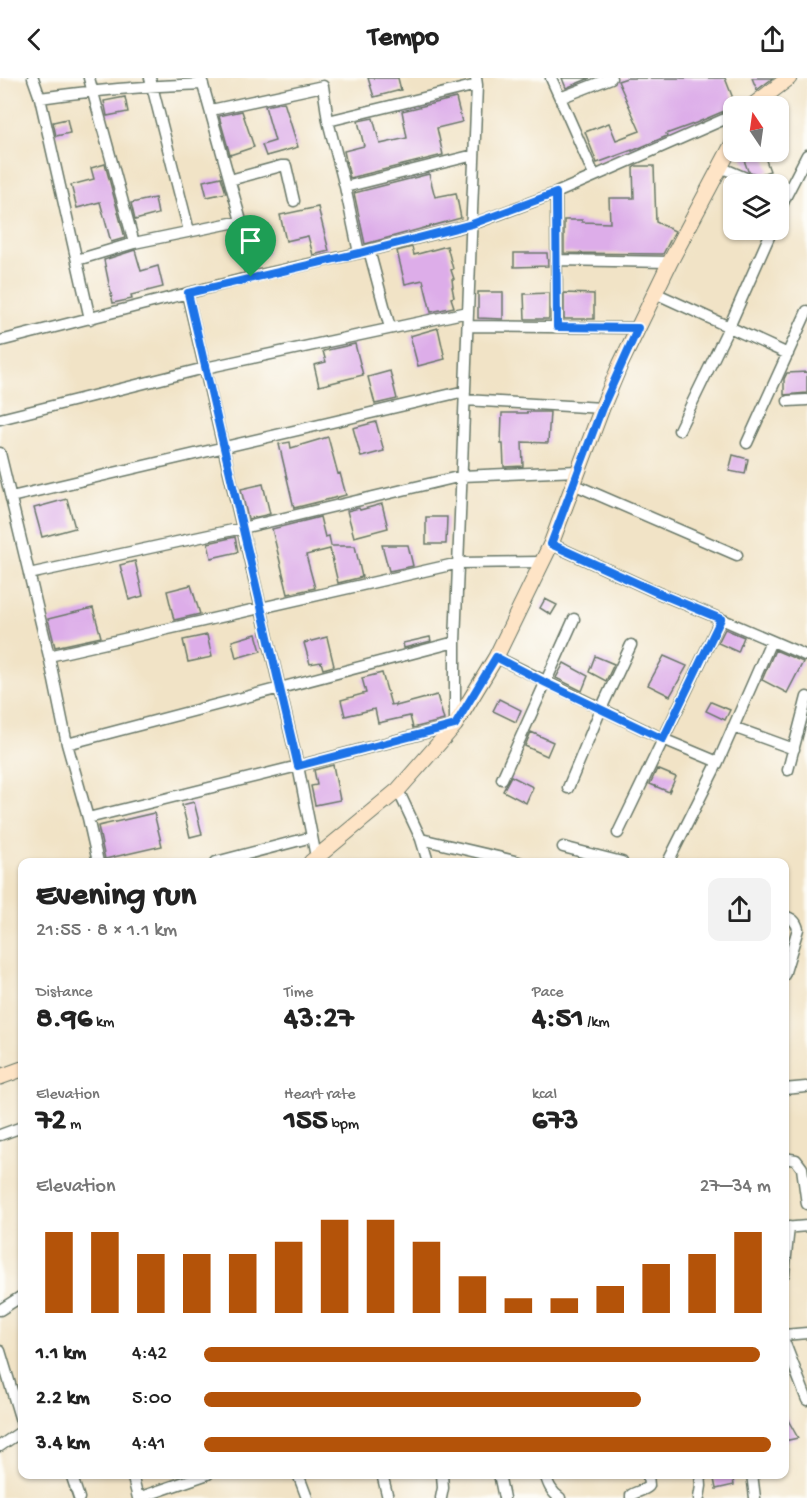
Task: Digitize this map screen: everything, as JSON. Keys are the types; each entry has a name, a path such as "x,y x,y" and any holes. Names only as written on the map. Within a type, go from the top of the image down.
{"street":[{"path":"33,78 40,98 90,318"},
{"path":"89,78 134,243"},
{"path":"552,78 594,175"},
{"path":"560,98 610,78"},
{"path":"765,96 789,78"},
{"path":"40,98 152,82 202,81 230,180 251,277"},
{"path":"152,82 189,231"},
{"path":"211,110 322,82 328,121 345,186 390,328"},
{"path":"328,121 476,82 455,642 455,725"},
{"path":"0,341 472,224 556,193 723,120"},
{"path":"345,186 474,155"},
{"path":"789,184 807,155"},
{"path":"319,858 398,790 455,725 496,657 551,544 602,408 638,328 723,161"},
{"path":"230,180 286,166 294,201"},
{"path":"720,166 737,174"},
{"path":"556,193 557,327"},
{"path":"77,260 134,243 240,221"},
{"path":"679,430 729,327 768,240"},
{"path":"556,260 670,262"},
{"path":"188,293 298,766 315,858"},
{"path":"655,293 788,354"},
{"path":"747,443 807,311"},
{"path":"0,419 205,368 468,312"},
{"path":"468,326 638,328"},
{"path":"10,497 224,447 465,396 602,408"},
{"path":"788,401 807,400"},
{"path":"0,453 49,656 67,744 97,858"},
{"path":"29,574 242,528 462,476 576,477 737,555"},
{"path":"551,544 656,592 807,656"},
{"path":"49,656 459,563 542,562"},
{"path":"502,779 574,619"},
{"path":"618,833 721,619"},
{"path":"670,858 718,762 771,641"},
{"path":"67,744 455,642"},
{"path":"568,788 601,709 632,645"},
{"path":"496,657 663,739 718,762"},
{"path":"788,770 807,697"},
{"path":"88,818 455,725"},
{"path":"733,727 794,748"},
{"path":"398,790 421,839 427,858"},
{"path":"231,858 312,837"},
{"path":"421,839 502,858"},
{"path":"563,847 606,858"},
{"path":"789,917 796,923 798,929 789,959"},
{"path":"0,1077 18,1071"},
{"path":"789,1089 806,1087"},
{"path":"0,1135 18,1128"},
{"path":"789,1159 796,1160 802,1168 807,1204"},
{"path":"789,1228 807,1226"},
{"path":"0,1310 18,1299"},
{"path":"789,1335 807,1333"},
{"path":"0,1351 18,1411"},
{"path":"789,1354 807,1400"},
{"path":"0,1446 18,1434"},
{"path":"73,1479 79,1498"},
{"path":"133,1479 138,1498 193,1479"},
{"path":"300,1479 307,1498"},
{"path":"383,1479 388,1498"},
{"path":"441,1498 442,1479"},
{"path":"500,1479 504,1498"},
{"path":"546,1479 554,1494 560,1498"},
{"path":"631,1498 631,1495 649,1486 648,1479"},
{"path":"699,1498 700,1479"},
{"path":"753,1479 755,1498"}],"building":[{"path":"368,78 398,78 401,90 374,97"},
{"path":"562,78 590,78 566,88"},
{"path":"627,78 725,78 732,96 723,96 723,112 666,134 667,136 632,151 597,163 585,132 609,123 616,140 640,131 618,81"},
{"path":"752,78 773,78 757,90"},
{"path":"125,97 128,112 107,116 104,101"},
{"path":"456,98 462,122 437,128 443,155 350,178 344,151 364,146 358,121 373,118 380,144 407,138 402,111"},
{"path":"284,102 298,147 266,156 262,145 275,141 265,106"},
{"path":"242,111 254,147 230,155 219,116"},
{"path":"67,119 70,133 56,136 53,122"},
{"path":"745,162 767,162 770,171 756,174 748,171"},
{"path":"105,164 125,238 111,242 100,202 77,208 71,185 94,179 91,168"},
{"path":"654,166 656,222 675,231 663,254 564,253 564,220 610,223 609,198 634,198 633,168"},
{"path":"429,174 435,197 456,193 461,218 365,244 354,193"},
{"path":"221,177 226,193 207,197 203,181"},
{"path":"155,198 158,214 135,220 131,203"},
{"path":"318,207 329,251 313,255 308,236 286,241 280,215"},
{"path":"260,222 268,253 259,256 256,244 253,245 249,224"},
{"path":"447,246 453,269 451,270 454,279 452,279 452,287 454,297 451,298 454,307 431,312 423,280 405,284 397,251 412,247 414,255"},
{"path":"135,250 141,271 158,266 163,287 131,295 132,299 113,303 104,260"},
{"path":"514,253 547,253 548,266 514,267"},
{"path":"478,292 503,292 503,319 478,318"},
{"path":"549,293 549,319 525,319 524,294"},
{"path":"564,293 594,294 594,319 564,319"},
{"path":"438,328 445,359 418,366 410,336"},
{"path":"355,344 363,375 319,386 314,365 326,362 323,351"},
{"path":"390,371 397,399 375,404 368,377"},
{"path":"807,372 807,393 784,395 784,379 787,373"},
{"path":"550,412 548,443 522,442 523,466 504,467 503,444 501,444 502,413"},
{"path":"376,422 384,451 361,457 353,428"},
{"path":"328,437 346,495 294,508 279,444 290,442 291,448"},
{"path":"733,455 748,459 745,474 729,471"},
{"path":"263,484 270,514 248,519 241,489"},
{"path":"67,499 75,528 42,537 34,508"},
{"path":"382,504 388,528 354,537 347,511"},
{"path":"320,517 325,537 329,536 331,546 355,546 362,577 338,583 330,549 306,555 315,588 288,594 272,529"},
{"path":"426,517 447,517 446,544 426,544"},
{"path":"235,537 238,552 211,558 208,543"},
{"path":"382,545 408,545 413,566 389,571"},
{"path":"135,561 143,596 129,600 120,565"},
{"path":"191,585 200,614 174,620 167,591"},
{"path":"545,599 557,605 551,615 540,608"},
{"path":"93,608 101,637 55,647 48,619"},
{"path":"725,629 744,637 738,652 718,643"},
{"path":"256,634 261,651 236,658 232,641"},
{"path":"207,635 212,657 188,662 183,640"},
{"path":"327,637 334,666 323,669 321,662 310,664 304,643"},
{"path":"430,637 431,641 404,648 403,643"},
{"path":"775,650 803,662 787,693 762,680"},
{"path":"595,656 614,664 606,681 589,672"},
{"path":"664,656 687,666 670,696 648,685"},
{"path":"564,663 588,676 582,691 556,678"},
{"path":"382,673 391,705 396,704 396,706 437,695 444,720 413,728 410,716 378,723 375,709 345,716 341,700 366,693 362,678"},
{"path":"499,699 521,710 516,722 493,711"},
{"path":"711,702 730,710 725,720 706,711"},
{"path":"531,732 553,742 547,756 525,746"},
{"path":"333,765 340,800 315,805 311,786 317,785 314,770"},
{"path":"657,769 676,777 669,792 650,784"},
{"path":"511,776 533,787 526,803 503,791"},
{"path":"194,802 202,834 190,837 182,805"},
{"path":"154,813 162,846 105,858 98,826"},
{"path":"789,1422 798,1438 789,1440"},
{"path":"714,1479 733,1479 734,1485 716,1489"}],"route":[{"path":"556,193 557,327 638,328 602,408 551,544 721,619 663,739 496,657 455,725 298,766 188,293 251,277 360,253 472,224 556,193"}]}
